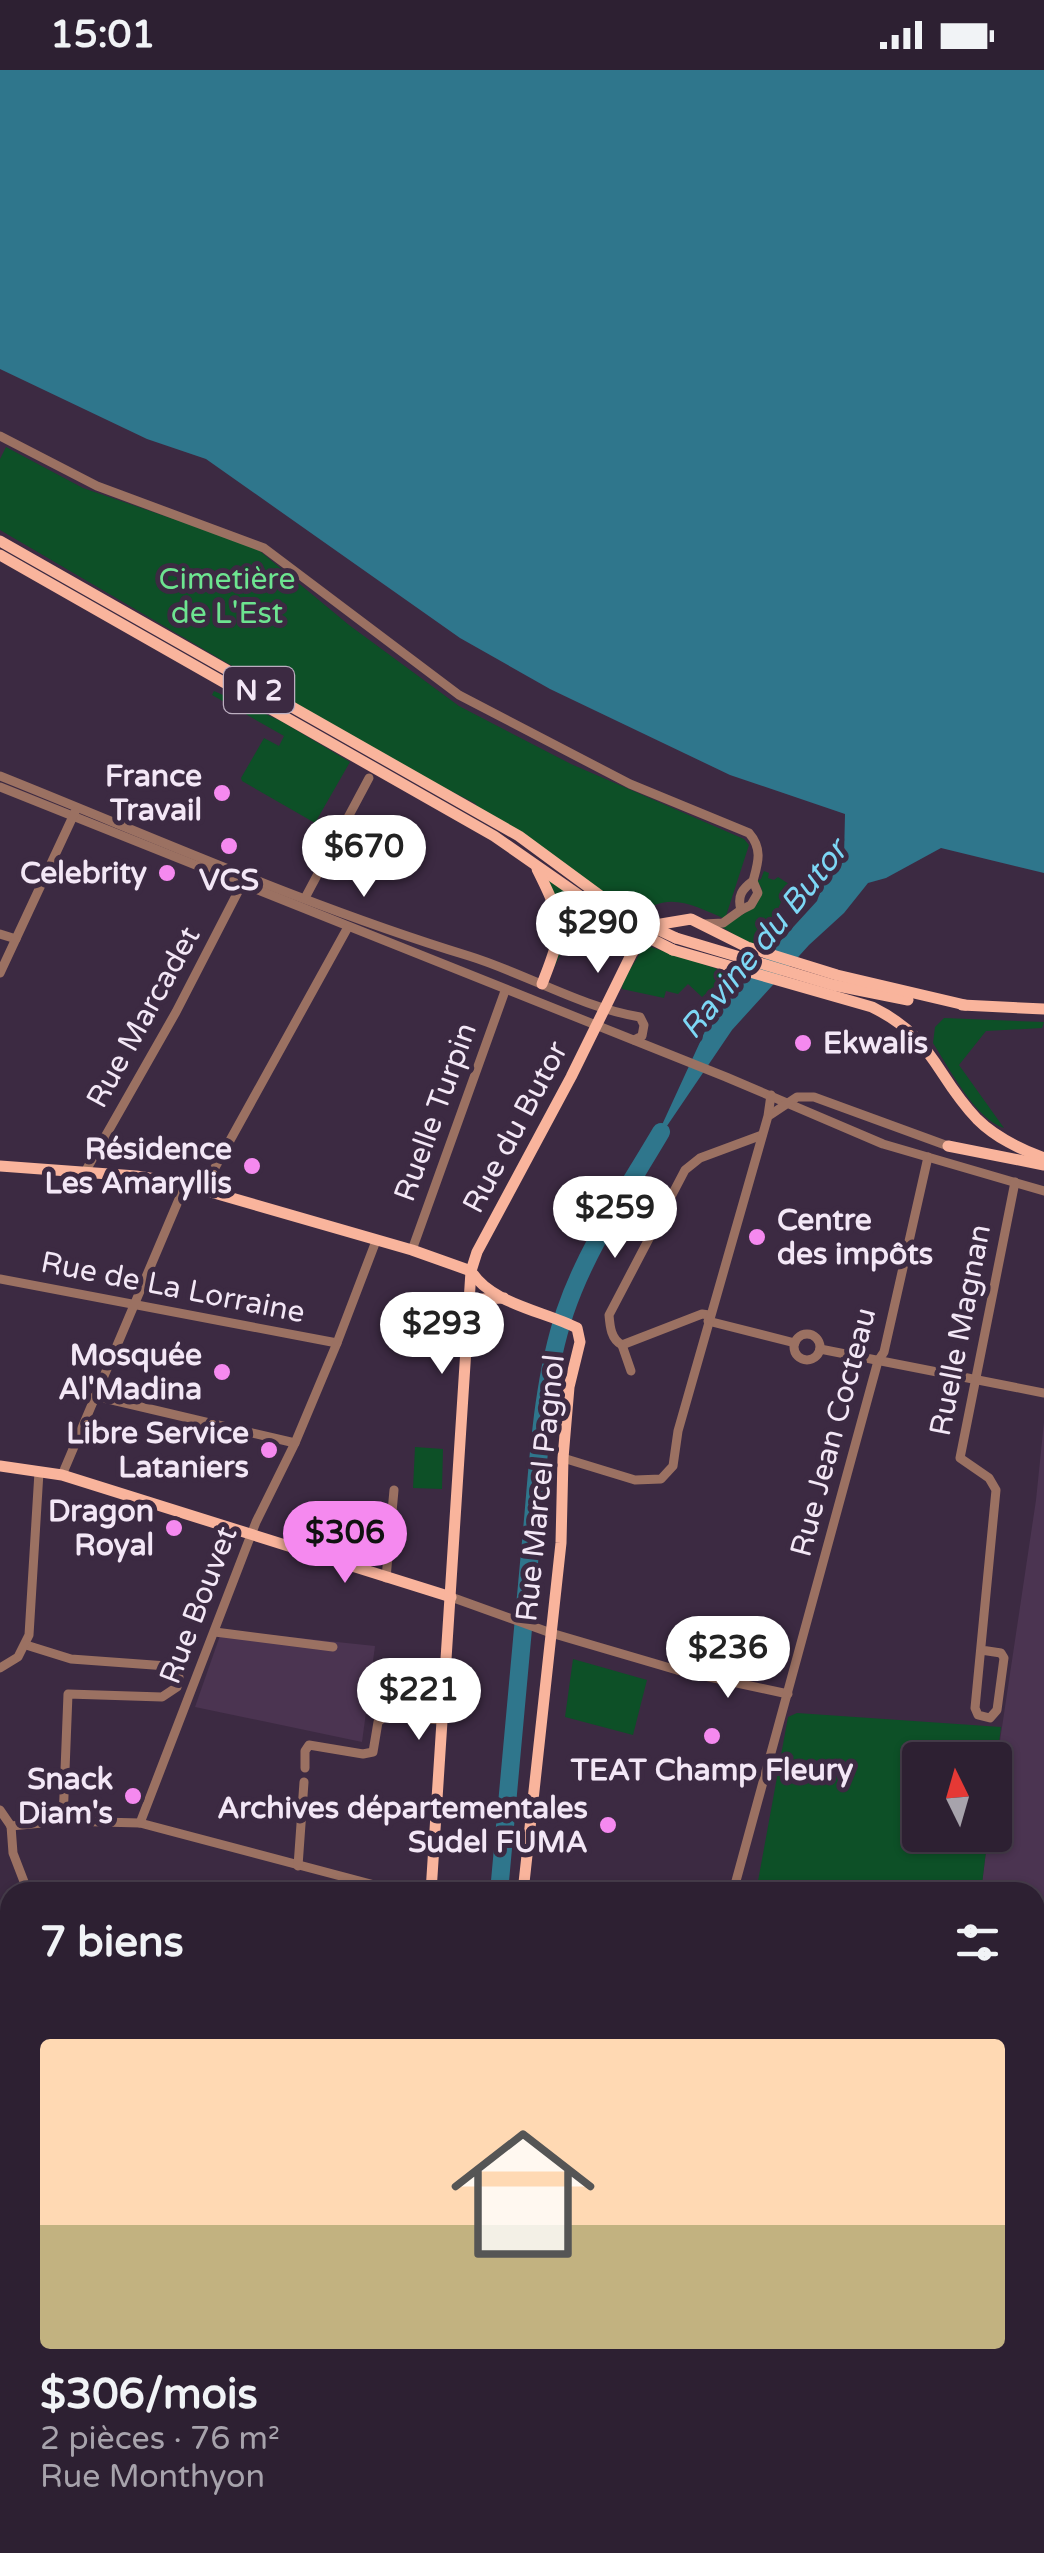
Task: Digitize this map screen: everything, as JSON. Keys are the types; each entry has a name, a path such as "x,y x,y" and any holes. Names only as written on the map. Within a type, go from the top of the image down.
{"main road":[{"name":"N 2","path":"0,541 519,836 620,917"},
{"name":"N 2","path":"0,555 462,817 620,917 746,972 832,985"},
{"path":"535,865 560,933 542,984"},
{"name":"Rue du Butor","path":"432,1882 471,1271 477,1252 632,953 661,924 691,919 702,924"},
{"path":"702,924 832,985 965,1005 1044,1010"},
{"name":"N 2","path":"675,944 832,985 872,1006 912,1031 978,1120 1044,1162"},
{"path":"948,1146 1044,1162"},
{"path":"0,1166 150,1177 185,1186 412,1250 471,1271 475,1279 504,1298"},
{"path":"468,1309 482,1299 504,1298"},
{"name":"Rue Marcel Pagnol","path":"504,1298 577,1328 580,1342 570,1387 560,1543 547,1631 523,1882"},
{"path":"0,1466 62,1475 451,1597"}],"street":[{"path":"0,436 97,486 264,548 459,695 630,784 749,833 758,848 753,882 758,893 752,905 723,923 702,924"},
{"path":"0,776 242,884 771,1095 883,1144 1044,1190"},
{"path":"305,898 369,778"},
{"path":"0,787 604,1010 640,1017 644,1021 642,1036 631,1040"},
{"path":"0,973 75,812"},
{"name":"Rue Marcadet","path":"86,1172 242,884"},
{"path":"202,1191 348,927"},
{"path":"0,934 16,939"},
{"path":"540,1004 542,984"},
{"name":"Ruelle Turpin","path":"412,1250 505,991"},
{"path":"563,1458 635,1480 668,1475 771,1095"},
{"path":"768,1116 797,1097 814,1097 948,1146"},
{"path":"632,1370 622,1345 613,1336 609,1315 684,1170 700,1158 762,1135"},
{"name":"Rue Jean Cocteau","path":"736,1882 878,1361 884,1352 928,1157"},
{"name":"Ruelle Magnan","path":"981,1650 1001,1653 1004,1658 997,1710 990,1718 978,1716 975,1708 996,1490 989,1478 960,1458 1015,1182"},
{"path":"62,1475 185,1186"},
{"name":"Rue Bouvet","path":"140,1822 251,1535 295,1443 376,1241"},
{"name":"Rue de La Lorraine","path":"0,1279 337,1344"},
{"path":"622,1345 702,1314 795,1343"},
{"path":"811,1334 820,1343 820,1349 815,1358 805,1360 796,1354 795,1343 801,1335 811,1334"},
{"path":"820,1349 1044,1392"},
{"path":"95,1396 295,1443"},
{"path":"562,1474 588,1467"},
{"path":"0,1668 18,1657 26,1645 39,1472"},
{"path":"386,1578 394,1490"},
{"path":"451,1597 677,1670 788,1694"},
{"path":"215,1632 333,1648"},
{"path":"26,1645 70,1660 167,1666 179,1678 176,1688 162,1697 68,1694 62,1821"},
{"path":"304,1768 310,1745 363,1754 373,1752 378,1722 385,1716 441,1720"},
{"path":"298,1866 304,1782"},
{"path":"0,1810 12,1826 13,1853 24,1882"},
{"path":"12,1826 62,1821 140,1822 361,1882"}],"shaded area":[{"path":"1044,1422 1044,1882 982,1882 986,1852 1012,1852 1012,1742 1000,1742"},
{"path":"222,1630 375,1646 362,1742 195,1707"}],"green space":[{"name":"Cimetière de L'Est","path":"6,447 83,488 255,547 349,625 459,706 571,764 744,839 749,845 725,919 681,903 660,903 639,915 622,906 475,807 476,804 408,769 0,530 0,459"},
{"path":"214,691 281,721 350,762 315,823 242,781 264,738 279,746 284,736 212,695"},
{"path":"764,871 769,873 768,878 778,877 789,884 761,947 722,927 756,906 762,889 757,881"},
{"path":"547,877 627,941 624,948 614,945 616,939 576,922 554,968 566,934"},
{"path":"645,945 745,978 726,999 713,987 702,997 688,984 678,994 666,991 664,998 622,989"},
{"path":"944,1018 1044,1022 1042,1028 986,1031 959,1065 1004,1128 973,1104 933,1043 935,1027"},
{"path":"415,1447 443,1449 442,1489 413,1488"},
{"path":"573,1659 647,1680 633,1735 565,1717"},
{"path":"797,1713 1001,1727 999,1742 902,1742 902,1852 986,1852 982,1882 758,1882 788,1717"}],"water":[{"path":"0,70 1044,70 1044,873 941,848 886,878 868,883 732,1030 650,1151 712,1016 817,901 827,872 844,857 845,814 730,775 550,689 460,638 206,459 147,439 0,369"}],"waterway":[{"name":"Ravine du Butor","path":"500,1882 538,1461 550,1370 565,1312 584,1265 661,1132"}],"place":[{"name":"France Travail","path":"222,793"},
{"name":"VCS","path":"229,846"},
{"name":"Celebrity","path":"167,873"},
{"name":"Ekwalis","path":"803,1043"},
{"name":"Résidence Les Amaryllis","path":"252,1166"},
{"name":"Centre des impôts","path":"757,1237"},
{"name":"Mosquée Al'Madina","path":"222,1372"},
{"name":"Libre Service Lataniers","path":"269,1450"},
{"name":"Dragon Royal","path":"174,1528"},
{"name":"TEAT Champ Fleury","path":"712,1736"},
{"name":"Snack Diam's","path":"133,1796"},
{"name":"Archives départementales Sudel FUMA","path":"608,1825"}]}
